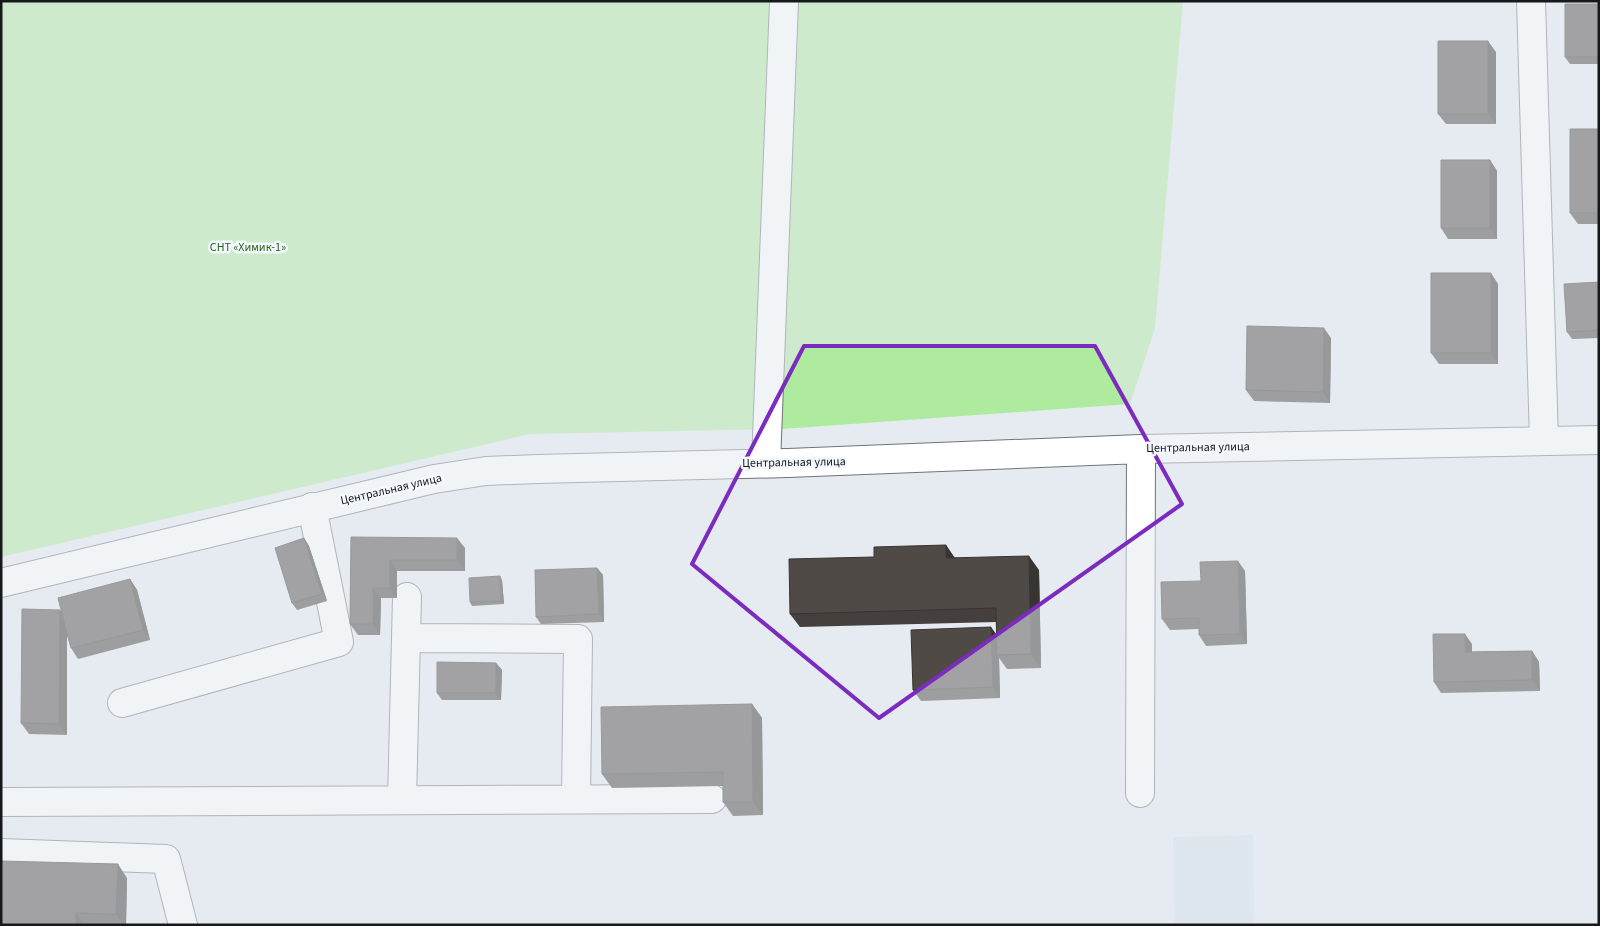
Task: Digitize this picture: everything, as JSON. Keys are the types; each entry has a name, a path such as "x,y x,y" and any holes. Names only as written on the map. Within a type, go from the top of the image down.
{"street":[{"path":"766,463 784,1"},
{"path":"1531,1 1544,441"},
{"name":"Центральная улица","path":"1,584 434,478 486,471 788,463 1141,449 1599,440"},
{"path":"1140,793 1141,449"},
{"path":"122,703 338,642 312,507"},
{"path":"402,800 407,598"},
{"path":"406,638 578,639 576,799"},
{"path":"1,802 712,799"},
{"path":"1,853 166,859 182,925"}],"highlighted area":[{"path":"804,346 1095,346 1182,504 879,718 692,564"}],"shaded area":[{"path":"1253,835 1254,923 1175,924 1173,837"}],"green space":[{"name":"СНТ «Химик-1»","path":"3,1 1183,1 1155,328 1130,404 782,429 530,434 1,557 1,7"}],"building":[{"path":"1565,4 1599,4 1599,57 1565,57"},
{"path":"1438,41 1488,41 1488,114 1438,114"},
{"path":"1570,129 1599,129 1599,213 1570,213"},
{"path":"1441,160 1490,160 1490,228 1441,228"},
{"path":"1431,273 1491,273 1491,353 1431,353"},
{"path":"1599,282 1599,330 1567,332 1564,284"},
{"path":"1247,326 1324,328 1323,392 1246,390"},
{"path":"351,537 457,538 457,560 390,560 390,588 373,588 373,624 350,624"},
{"path":"304,538 322,594 292,603 275,548"},
{"path":"946,545 946,558 1029,556 1031,654 997,655 996,608 790,614 789,559 874,557 874,547"},
{"path":"1238,561 1240,634 1199,635 1199,618 1162,619 1161,582 1201,581 1200,562"},
{"path":"597,568 599,614 536,617 535,570"},
{"path":"500,576 501,601 470,602 469,578"},
{"path":"130,579 143,630 71,648 58,598"},
{"path":"22,609 60,610 59,724 21,723"},
{"path":"991,627 993,687 913,690 911,630"},
{"path":"1433,634 1465,634 1465,652 1532,651 1532,680 1434,682"},
{"path":"437,662 496,663 496,693 437,693"},
{"path":"752,704 753,802 723,802 723,772 602,774 601,707"},
{"path":"1,861 118,864 116,914 76,913 76,925 1,925"}]}
